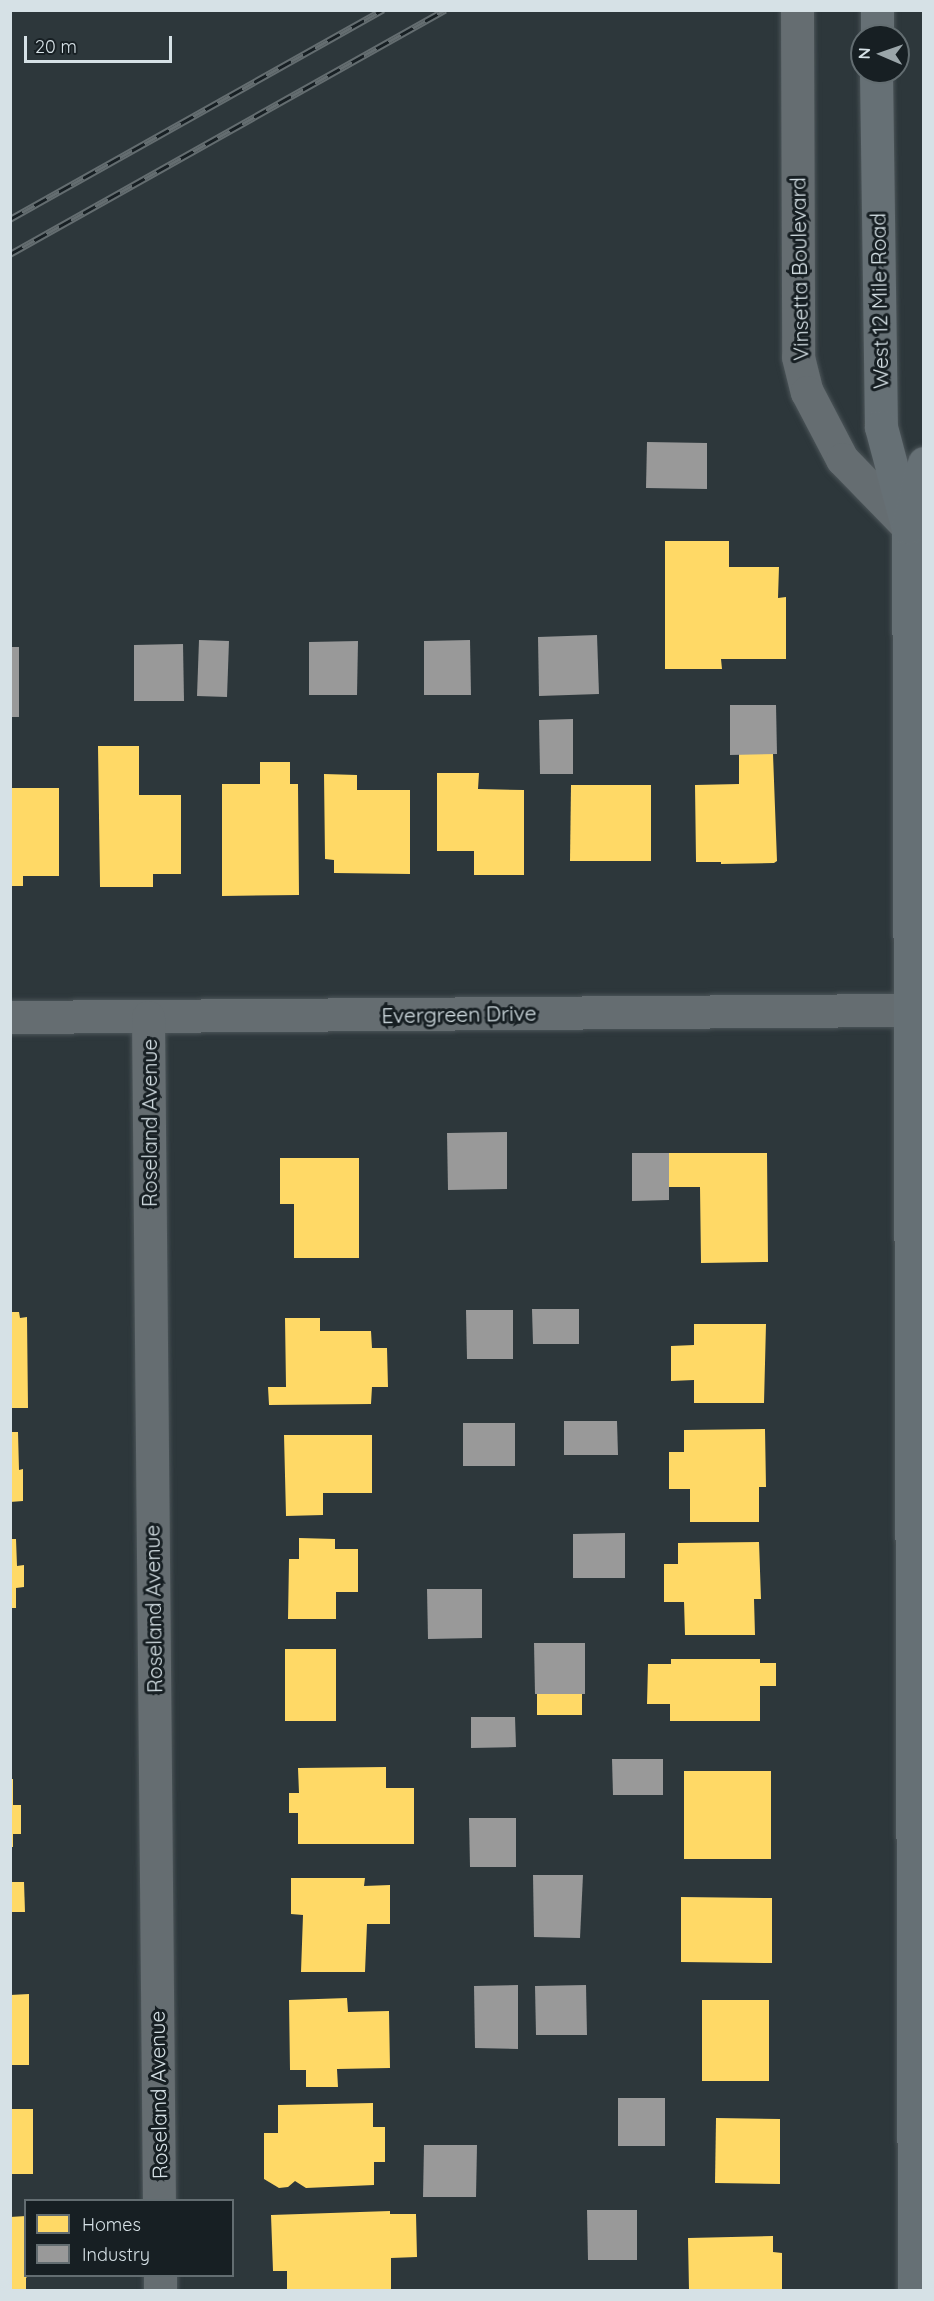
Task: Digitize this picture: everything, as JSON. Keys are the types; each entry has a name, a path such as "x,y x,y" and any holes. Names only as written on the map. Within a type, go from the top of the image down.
{"main road":[{"name":"West 12 Mile Road","path":"876,84 881,427 918,525"},
{"name":"West 12 Mile Road","path":"914,2290 908,1010 918,525 924,463"}],"street":[{"name":"Vinsetta Boulevard","path":"797,10 798,357 807,392 842,459 918,525"},
{"name":"Evergreen Drive","path":"10,1017 908,1010"},
{"name":"Roseland Avenue","path":"148,1017 159,2199"}],"building: Homes":[{"path":"665,541 729,541 729,567 779,567 778,598 786,597 786,659 721,659 722,669 665,669"},
{"path":"98,746 139,746 139,795 181,795 181,874 153,874 153,887 100,887"},
{"path":"739,754 773,754 777,861 774,863 721,864 721,862 696,862 695,785 739,784"},
{"path":"260,762 290,762 290,784 298,784 299,895 222,896 222,784 260,784"},
{"path":"437,773 479,773 478,789 524,790 524,875 474,875 474,851 437,851"},
{"path":"324,774 357,775 357,790 410,790 410,874 334,873 334,860 325,859"},
{"path":"571,785 651,785 651,861 570,861"},
{"path":"10,788 59,788 59,876 23,876 23,886 10,886"},
{"path":"669,1153 767,1153 768,1262 701,1263 700,1187 669,1187"},
{"path":"280,1158 359,1158 359,1258 294,1258 294,1204 280,1204"},
{"path":"10,1312 19,1312 20,1318 27,1317 28,1408 10,1408"},
{"path":"285,1318 320,1318 320,1331 371,1331 372,1348 387,1348 388,1387 372,1387 371,1404 269,1405 268,1387 286,1387"},
{"path":"694,1324 766,1324 764,1403 694,1403 694,1380 671,1381 671,1346 694,1345"},
{"path":"765,1429 766,1487 759,1487 759,1522 690,1522 690,1489 669,1489 669,1452 684,1452 684,1430"},
{"path":"10,1432 18,1432 19,1470 23,1469 23,1501 10,1502"},
{"path":"284,1435 372,1435 372,1493 323,1493 323,1515 286,1516"},
{"path":"299,1538 335,1539 335,1549 358,1549 358,1592 336,1592 336,1619 288,1619 289,1559 299,1559"},
{"path":"10,1539 16,1539 17,1566 24,1565 24,1587 16,1588 16,1608 10,1608"},
{"path":"759,1542 761,1599 754,1599 755,1635 685,1635 684,1602 664,1602 664,1564 678,1564 678,1543"},
{"path":"285,1649 336,1649 336,1721 285,1721"},
{"path":"671,1659 760,1659 760,1663 776,1663 776,1686 760,1686 760,1721 670,1721 670,1704 647,1704 648,1664 671,1664"},
{"path":"537,1694 582,1694 582,1715 537,1715"},
{"path":"386,1767 386,1788 414,1788 414,1844 298,1844 298,1813 289,1813 289,1793 299,1793 298,1768"},
{"path":"684,1771 771,1771 771,1859 684,1859"},
{"path":"10,1779 13,1779 13,1805 21,1805 21,1834 13,1834 13,1847 10,1847"},
{"path":"291,1878 365,1878 364,1886 390,1885 390,1924 367,1924 365,1972 301,1972 303,1915 291,1914"},
{"path":"10,1882 24,1882 25,1912 10,1912"},
{"path":"681,1897 772,1898 772,1963 681,1962"},
{"path":"29,1994 29,2065 10,2065 10,1995"},
{"path":"347,1998 348,2012 389,2011 390,2068 337,2069 338,2087 306,2087 306,2070 290,2070 289,2000"},
{"path":"702,2000 769,2000 769,2081 702,2081"},
{"path":"373,2103 373,2127 385,2127 385,2162 374,2162 374,2185 306,2188 295,2181 288,2187 279,2188 264,2179 264,2133 278,2133 278,2105"},
{"path":"10,2109 33,2109 33,2174 10,2174"},
{"path":"716,2118 780,2119 780,2184 715,2183"},
{"path":"390,2211 390,2214 416,2214 417,2257 391,2258 391,2290 287,2290 287,2271 273,2271 271,2215"},
{"path":"24,2216 26,2290 10,2290 10,2217"},
{"path":"773,2236 773,2252 782,2253 782,2290 689,2290 688,2238"}],"building: Industry":[{"path":"647,442 707,443 707,489 646,488"},
{"path":"597,635 599,694 539,696 538,637"},
{"path":"199,640 229,641 227,697 197,696"},
{"path":"470,640 471,695 424,695 424,641"},
{"path":"358,641 357,695 309,695 309,642"},
{"path":"183,644 184,701 134,701 134,645"},
{"path":"10,647 19,647 19,717 10,717"},
{"path":"730,705 776,705 777,754 730,755"},
{"path":"573,719 573,774 540,774 539,720"},
{"path":"507,1132 507,1189 448,1190 447,1133"},
{"path":"632,1153 669,1153 669,1200 632,1201"},
{"path":"532,1309 579,1309 579,1344 533,1344"},
{"path":"466,1310 513,1310 513,1359 467,1359"},
{"path":"564,1421 617,1421 618,1455 564,1455"},
{"path":"463,1423 515,1423 515,1466 463,1466"},
{"path":"625,1533 625,1578 573,1578 573,1534"},
{"path":"427,1589 482,1589 482,1638 428,1639"},
{"path":"534,1643 585,1643 585,1694 535,1694"},
{"path":"471,1717 515,1717 516,1747 471,1748"},
{"path":"612,1759 663,1759 663,1795 613,1795"},
{"path":"469,1818 516,1818 516,1867 470,1867"},
{"path":"533,1875 583,1875 580,1938 534,1937"},
{"path":"518,1985 518,2049 475,2048 474,1986"},
{"path":"586,1985 587,2035 536,2035 535,1986"},
{"path":"618,2098 665,2098 665,2146 618,2146"},
{"path":"424,2145 477,2145 476,2197 423,2197"},
{"path":"587,2210 637,2210 637,2260 588,2260"}],"railway":[{"path":"10,219 383,10"},
{"path":"10,254 445,10"}]}
